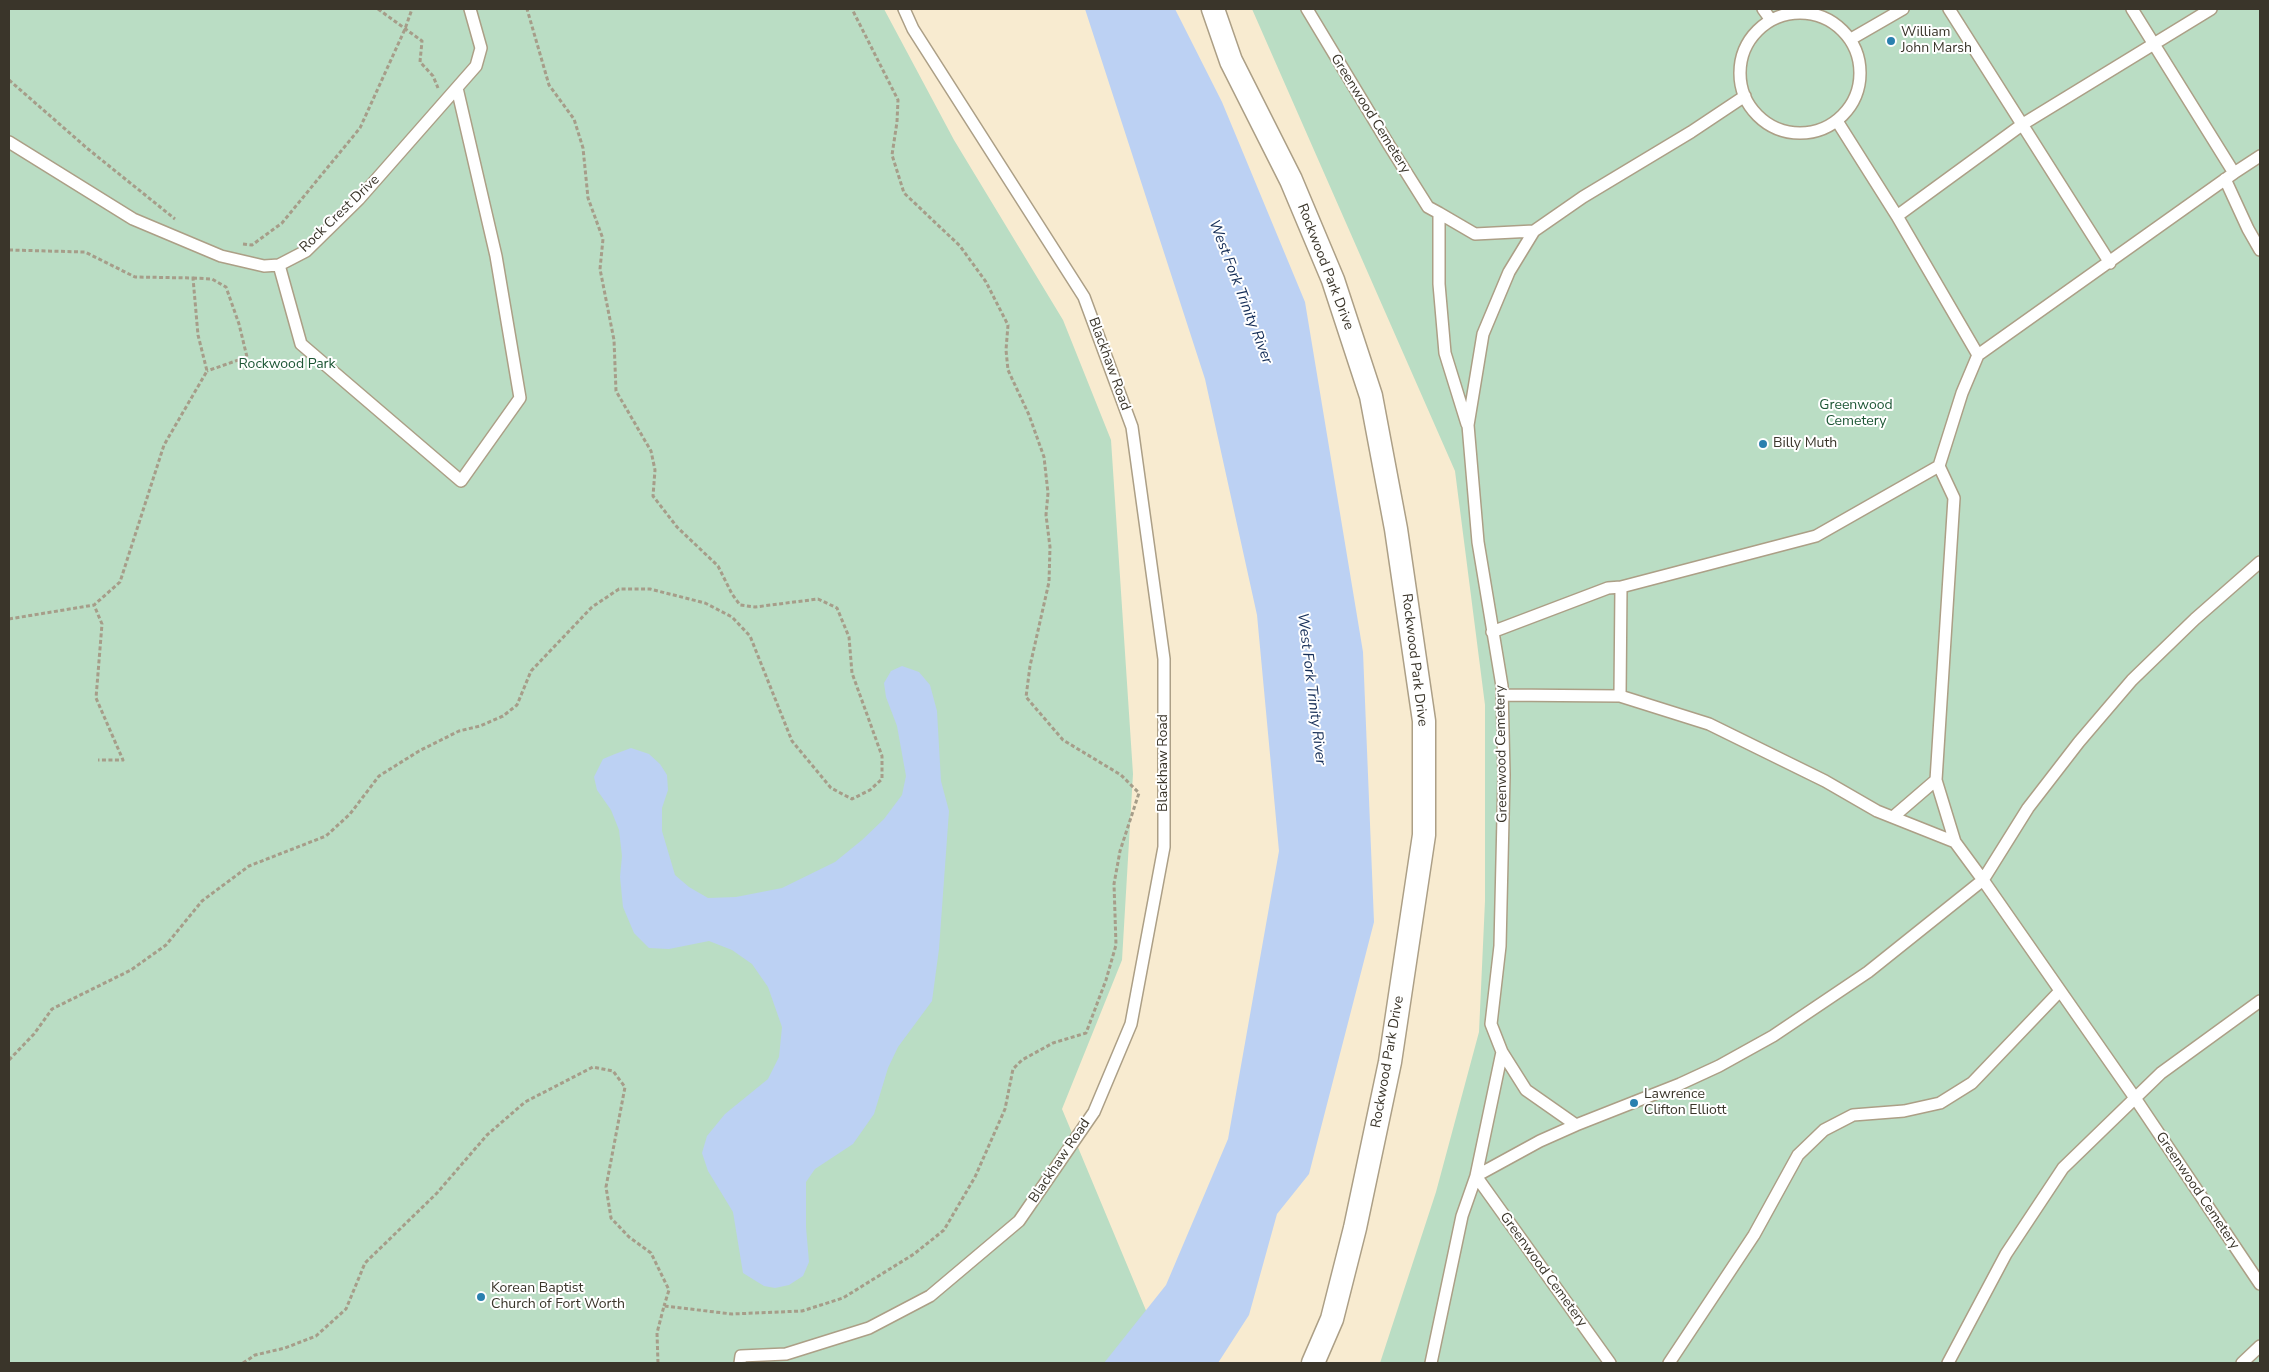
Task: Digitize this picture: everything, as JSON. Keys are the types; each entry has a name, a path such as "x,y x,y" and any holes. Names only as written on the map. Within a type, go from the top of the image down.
{"street":[{"name":"Rockwood Park Drive","path":"1213,9 1231,61 1291,180 1333,280 1370,396 1396,528 1424,721 1424,835 1390,1062 1355,1228 1334,1310 1313,1363"}],"lane":[{"name":"Rock Crest Drive","path":"279,265 306,251 359,199 476,66 481,48 470,9"},
{"name":"Blackhaw Road","path":"740,1363 741,1356 786,1354 869,1328 930,1296 1019,1221 1094,1112 1131,1024 1164,848 1164,659 1132,427 1084,297 913,29 904,9"},
{"name":"Greenwood Cemetery","path":"1308,9 1388,146 1428,207 1475,234 1534,232"},
{"path":"1763,9 1770,20"},
{"path":"1851,39 1903,9"},
{"path":"1949,9 2110,263"},
{"path":"2132,9 2230,176 2248,229 2260,250"},
{"path":"1898,216 2023,124 2211,9"},
{"path":"1788,13 1814,14 1834,22 1851,39 1858,54 1861,74 1857,94 1852,104 1837,121 1816,131 1787,132 1761,118 1745,96 1740,72 1743,53 1752,37 1770,20 1788,13"},
{"path":"9,142 133,219 221,256 264,266 279,265 301,344 461,481 520,398 496,256 457,88"},
{"name":"Greenwood Cemetery","path":"1468,425 1483,334 1509,272 1534,232 1583,197 1692,132 1745,96"},
{"path":"1837,121 1898,216 1978,355"},
{"path":"1955,842 1936,780 1954,498 1939,466 1962,393 1978,355 2260,156"},
{"name":"Greenwood Cemetery","path":"1439,213 1439,284 1445,353 1468,425 1478,542 1502,695 1504,775 1500,946 1491,1024 1502,1052 1526,1090 1576,1125"},
{"path":"1492,632 1608,588 1621,587 1816,536 1939,466"},
{"path":"1476,1176 1540,1141 1680,1084 1719,1066 1773,1036 1868,972 1982,880 2028,808 2079,742 2132,680 2195,619 2260,562"},
{"path":"1620,696 1621,587"},
{"path":"1502,695 1620,696 1708,724 1825,781 1878,811 1955,842"},
{"path":"1893,817 1936,780"},
{"name":"Greenwood Cemetery","path":"1955,842 2134,1098 2260,1284"},
{"path":"1669,1363 1754,1234 1798,1155 1824,1130 1853,1115 1904,1111 1940,1103 1972,1083 2060,991"},
{"path":"1948,1363 2006,1254 2064,1168 2161,1073 2260,1001"},
{"path":"1431,1363 1462,1216 1476,1176 1502,1052"},
{"name":"Greenwood Cemetery","path":"1476,1176 1610,1363"},
{"path":"2242,1363 2260,1346"}],"path":[{"path":"378,9 422,41 420,62 433,76 444,103"},
{"path":"235,243 252,245 282,223 360,128 406,29 412,9"},
{"path":"9,1060 34,1034 52,1009 131,970 166,945 202,901 249,866 326,836 350,814 378,776 419,751 459,731 480,726 503,716 517,705 531,671 592,607 619,589 650,589 705,603 732,617 750,636 792,741 831,788 852,799 870,790 882,779 882,756 852,674 849,637 837,608 818,599 755,607 740,605 732,594 718,566 677,527 653,496 655,470 651,452 616,391 614,340 600,269 603,239 588,198 583,148 574,119 549,84 540,61 527,9"},
{"path":"664,1306 732,1314 802,1311 843,1298 914,1254 944,1230 975,1178 1005,1109 1013,1069 1022,1060 1053,1043 1086,1033 1106,980 1116,945 1114,884 1120,851 1139,793 1121,775 1063,740 1026,697 1030,666 1049,582 1050,547 1046,515 1048,493 1044,457 1029,415 1008,370 1006,350 1008,326 986,282 960,246 904,193 892,155 898,100 852,9"},
{"path":"9,80 88,149 176,219"},
{"path":"9,250 85,252 135,277 212,279 226,287 239,324 247,357 207,371 164,445 120,582 94,605 9,619"},
{"path":"193,278 198,335 207,371"},
{"path":"94,605 102,624 96,698 123,760 98,760"},
{"path":"243,1363 255,1356 285,1348 316,1336 346,1309 365,1263 438,1193 487,1135 525,1102 593,1067 613,1071 625,1087 606,1187 611,1218 629,1237 652,1253 669,1290 657,1333 658,1363"}],"green space":[{"name":"Rockwood Park","path":"9,9 884,9 954,140 1063,320 1111,440 1133,774 1122,960 1062,1109 1150,1320 1115,1363 9,1363"},
{"name":"Greenwood Cemetery","path":"1252,9 2260,9 2260,1363 1380,1363 1436,1192 1479,1032 1485,901 1485,705 1455,471"}],"water":[{"name":"West Fork Trinity River","path":"1085,9 1175,9 1222,102 1305,302 1363,652 1374,922 1309,1174 1277,1214 1249,1315 1218,1363 1104,1363 1166,1285 1228,1139 1279,851 1257,615 1205,379"},
{"path":"902,666 919,672 930,685 937,711 941,781 949,811 939,949 932,1001 898,1047 888,1068 874,1114 853,1144 815,1169 806,1182 806,1227 809,1262 803,1276 789,1285 775,1288 764,1286 743,1273 733,1212 708,1171 702,1153 707,1136 725,1114 768,1079 779,1057 782,1027 768,987 752,964 732,950 709,941 669,949 649,948 634,933 623,907 620,877 622,856 619,830 611,810 597,790 594,777 603,759 631,748 649,754 660,764 667,775 668,790 662,808 662,831 675,875 689,887 708,898 736,897 782,888 835,862 884,819 902,795 906,776 897,726 886,697 884,683 891,671"}],"place":[{"name":"William John Marsh","path":"1891,41"},
{"name":"Billy Muth","path":"1763,444"},
{"name":"Lawrence Clifton Elliott","path":"1634,1103"},
{"name":"Korean Baptist Church of Fort Worth","path":"481,1297"}]}
